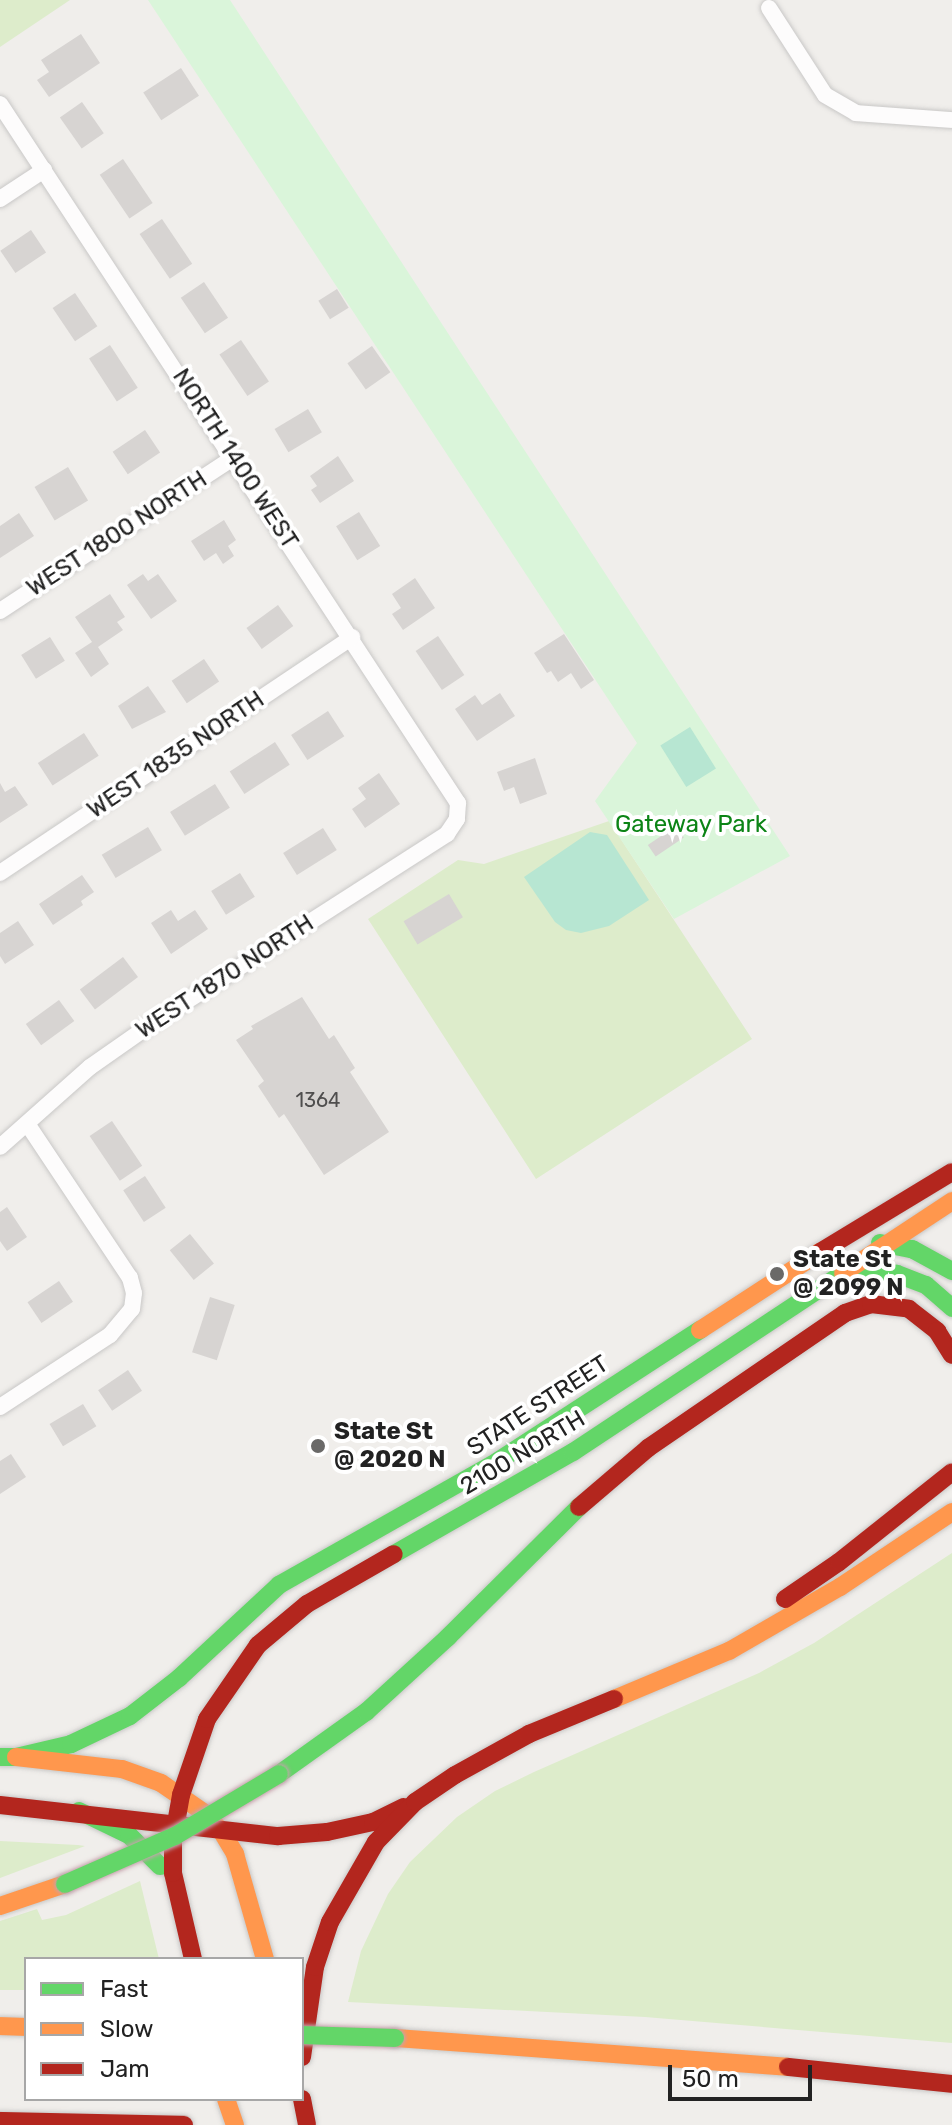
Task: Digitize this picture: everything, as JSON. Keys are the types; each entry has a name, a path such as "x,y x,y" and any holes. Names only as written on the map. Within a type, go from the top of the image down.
{"main road":[{"path":"820,1252 952,1172"},
{"name":"2100 NORTH","path":"175,1890 172,1855 175,1825 198,1738 218,1700 258,1645 293,1614 573,1452 952,1201"},
{"name":"STATE STREET","path":"8,1757 71,1744 130,1716 179,1678 279,1585 337,1549 509,1454 820,1252 864,1243 886,1244 927,1255 952,1271"},
{"path":"834,1279 865,1271 897,1274 926,1285 952,1308"},
{"path":"600,1486 624,1454 680,1402 761,1343 811,1294"},
{"path":"0,1906 65,1884 175,1836 279,1774 366,1712 448,1637 600,1486 648,1448 858,1308 884,1304 909,1309 929,1322 952,1355"},
{"path":"0,1805 79,1811 222,1832 278,1836 327,1832 373,1822 415,1802 455,1775 529,1734 764,1612 839,1562 952,1472"},
{"path":"529,1734 729,1651 840,1587 952,1512"},
{"path":"8,1757 122,1769 181,1795 222,1832 244,1877 264,1957"},
{"path":"304,2043 315,1967 330,1922 376,1842 415,1802"},
{"path":"79,1811 129,1835 155,1860 175,1890 192,1957"},
{"path":"0,2026 24,2027"},
{"path":"304,2035 395,2038 773,2065 952,2084"},
{"path":"227,2101 235,2125"},
{"path":"0,2121 184,2125"}],"street":[{"path":"769,8 825,95 856,113 952,120"},
{"name":"NORTH 1400 WEST","path":"0,104 447,782 458,803 457,819"},
{"path":"0,199 44,170"},
{"name":"WEST 1800 NORTH","path":"0,611 234,457"},
{"name":"WEST 1835 NORTH","path":"0,873 352,637"},
{"name":"WEST 1870 NORTH","path":"0,1147 90,1067 427,848 451,831 457,819"},
{"path":"0,1407 110,1335 132,1309 134,1293 130,1278 28,1125"}],"green space":[{"path":"0,0 70,0 0,47"},
{"name":"Gateway Park","path":"148,0 230,0 790,856 674,919 595,801 637,743"},
{"path":"690,727 716,769 686,787 660,746"},
{"path":"609,821 752,1039 536,1179 368,919 458,860 484,864"},
{"path":"590,832 607,835 649,900 609,926 581,933 566,930 555,922 524,877"},
{"path":"952,1553 952,2043 645,2017 348,2002 361,1951 388,1894 410,1862 457,1817 495,1791 534,1772 759,1673 814,1643"},
{"path":"0,1841 78,1845 85,1846 0,1878"},
{"path":"140,1881 159,1957 24,1957 24,1990 0,1990 0,1921 37,1909 42,1920 66,1915"}],"building":[{"path":"81,34 100,63 49,97 37,80 49,72 41,60"},
{"path":"181,68 199,96 161,120 143,93"},
{"path":"82,102 104,133 82,149 60,117"},
{"path":"123,159 153,203 129,219 100,175"},
{"path":"162,219 192,264 170,279 140,234"},
{"path":"31,230 46,252 15,273 0,251"},
{"path":"204,282 228,318 205,333 181,298"},
{"path":"337,289 349,308 330,319 318,301"},
{"path":"75,293 97,326 75,341 53,308"},
{"path":"241,340 269,381 247,396 219,355"},
{"path":"110,345 138,388 117,401 89,359"},
{"path":"372,346 390,372 366,389 347,363"},
{"path":"308,409 322,432 288,452 275,429"},
{"path":"145,430 160,452 128,474 113,452"},
{"path":"338,456 354,481 320,503 311,490 317,486 310,476"},
{"path":"68,467 88,500 55,521 35,487"},
{"path":"359,512 380,546 357,560 336,526"},
{"path":"19,513 34,536 0,558 0,526"},
{"path":"224,520 236,540 228,546 234,556 223,564 216,553 204,561 191,541"},
{"path":"143,574 148,581 158,574 177,601 151,619 127,585"},
{"path":"415,578 435,608 403,630 392,614 401,608 392,594"},
{"path":"110,594 125,617 117,622 123,630 98,647 109,664 91,677 75,653 92,642 75,617"},
{"path":"278,605 293,626 262,649 246,628"},
{"path":"564,634 594,680 581,689 571,673 558,682 551,671 547,673 534,653"},
{"path":"438,636 464,675 442,690 416,651"},
{"path":"50,637 65,661 36,679 21,655"},
{"path":"204,659 219,681 187,703 172,681"},
{"path":"148,686 166,712 132,729 118,706"},
{"path":"500,693 515,716 477,741 455,709 475,695 482,705"},
{"path":"328,711 344,736 307,760 291,735"},
{"path":"84,733 99,756 53,786 38,763"},
{"path":"275,742 290,765 244,794 230,771"},
{"path":"535,758 547,794 520,804 514,787 504,791 497,772"},
{"path":"379,773 400,804 365,828 352,809 366,799 358,788"},
{"path":"0,783 5,792 15,786 28,805 0,823"},
{"path":"215,784 230,808 185,836 170,812"},
{"path":"676,826 684,838 656,857 648,845"},
{"path":"148,827 162,850 116,878 102,855"},
{"path":"323,828 337,850 297,875 283,853"},
{"path":"240,873 255,897 226,915 211,891"},
{"path":"82,875 94,892 81,901 83,905 53,925 39,904"},
{"path":"449,894 463,917 417,944 404,921"},
{"path":"171,910 178,921 195,910 208,929 171,954 151,923"},
{"path":"18,921 34,945 5,964 0,956 0,933"},
{"path":"123,957 138,977 95,1009 80,989"},
{"path":"302,997 329,1039 334,1035 355,1068 350,1072 389,1132 324,1175 284,1114 279,1118 258,1086 264,1081 236,1040 253,1029 251,1026"},
{"path":"59,1000 74,1021 41,1045 26,1024"},
{"path":"112,1121 142,1166 120,1181 90,1136"},
{"path":"145,1176 166,1208 144,1222 123,1190"},
{"path":"7,1207 27,1237 7,1251 0,1241 0,1212"},
{"path":"190,1234 214,1264 194,1280 170,1250"},
{"path":"59,1281 73,1302 41,1323 27,1302"},
{"path":"210,1297 235,1305 217,1360 192,1352"},
{"path":"128,1370 142,1391 112,1411 98,1390"},
{"path":"83,1404 96,1426 63,1446 50,1424"},
{"path":"11,1454 26,1477 0,1494 0,1461"}],"traffic: fast":[{"path":"880,1243 912,1249 952,1271"},
{"path":"843,1276 865,1271 897,1274 926,1285 952,1308"},
{"path":"394,1554 573,1452 843,1273"},
{"path":"0,1757 16,1757 71,1744 130,1716 179,1678 279,1585 498,1461 700,1330"},
{"path":"279,1774 366,1712 448,1637 579,1507"},
{"path":"65,1884 175,1836 279,1774"},
{"path":"79,1811 129,1835 160,1866"},
{"path":"304,2035 395,2038"}],"traffic: slow":[{"path":"843,1273 952,1201"},
{"path":"700,1330 820,1252 834,1248"},
{"path":"614,1699 729,1651 840,1587 952,1512"},
{"path":"16,1757 122,1769 161,1783 203,1812 222,1832 235,1854 264,1957"},
{"path":"0,1906 65,1884"},
{"path":"0,2026 24,2027"},
{"path":"395,2038 788,2067"},
{"path":"227,2101 235,2125"}],"traffic: jam":[{"path":"820,1252 952,1172"},
{"path":"579,1507 648,1448 845,1313 871,1304 909,1309 937,1331 952,1355"},
{"path":"785,1599 839,1562 952,1472"},
{"path":"193,1957 173,1873 173,1840 181,1795 207,1719 258,1645 307,1604 394,1554"},
{"path":"304,2043 315,1967 330,1922 376,1842 415,1802 455,1775 529,1734 614,1699"},
{"path":"0,1805 278,1836 327,1832 373,1822 404,1807"},
{"path":"788,2067 952,2084"},
{"path":"302,2101 307,2125"},
{"path":"0,2121 184,2125"}],"place":[{"name":"State St @ 2099 N","path":"777,1274"},
{"name":"State St @ 2020 N","path":"318,1446"}]}
